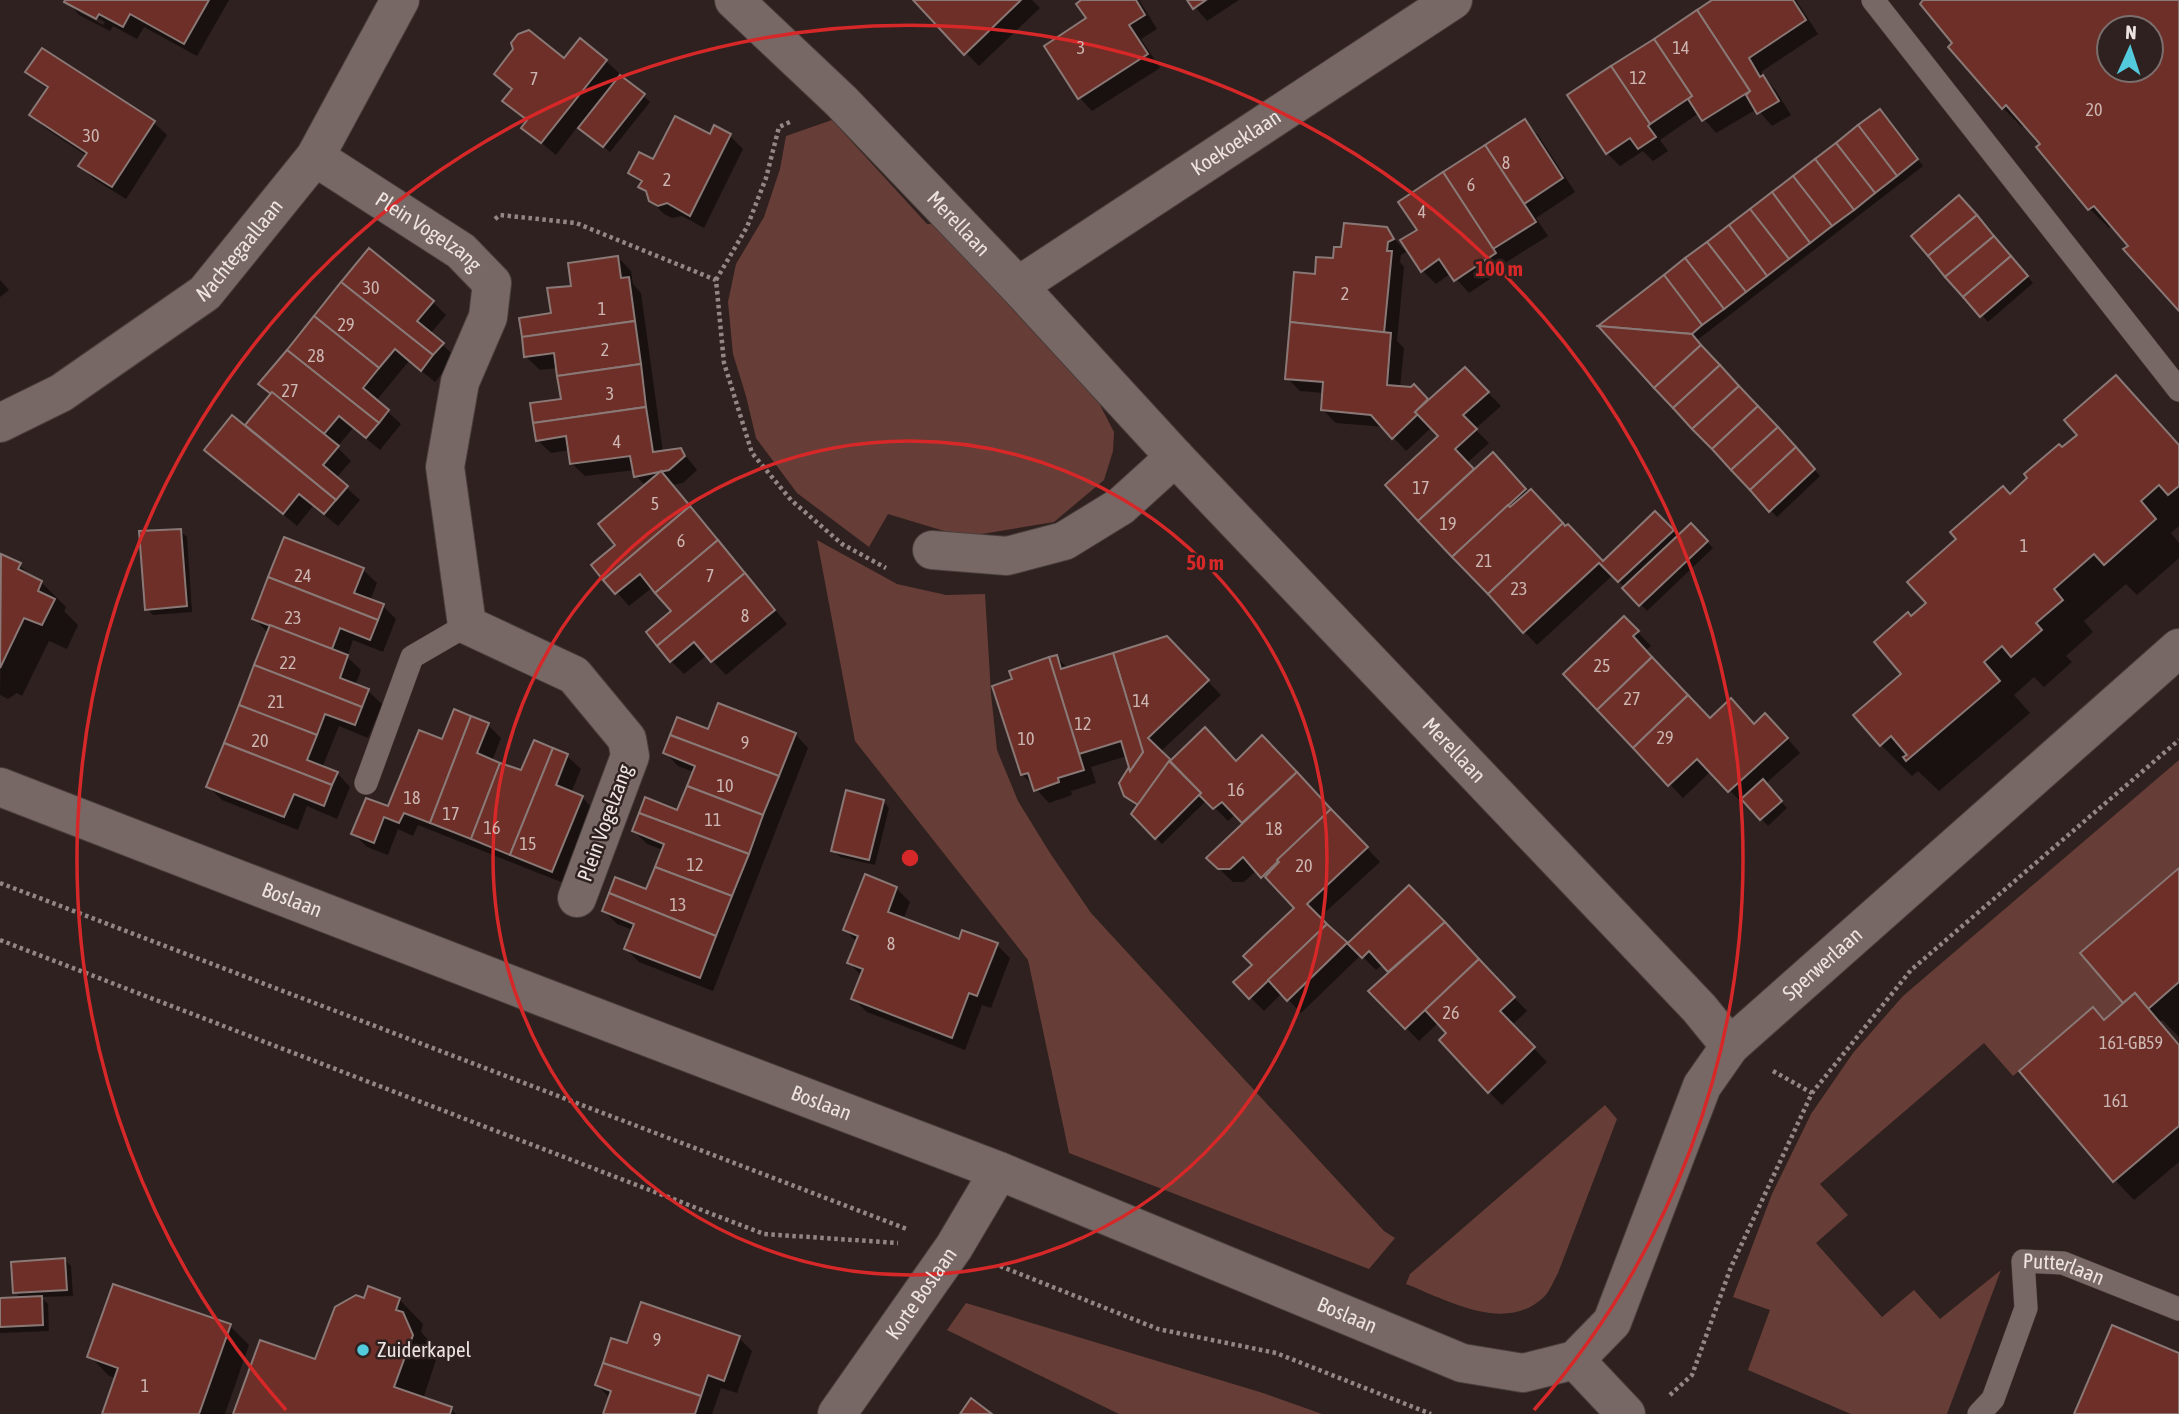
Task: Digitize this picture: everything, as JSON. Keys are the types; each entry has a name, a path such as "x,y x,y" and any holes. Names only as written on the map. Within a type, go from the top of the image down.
{"street":[{"name":"Nachtegaallaan","path":"0,423 61,393 205,293 315,157 400,0"},
{"name":"Merellaan","path":"734,0 841,101 1018,286 1175,457 1699,1008 1730,1046"},
{"name":"Koekoeklaan","path":"1018,286 1453,0"},
{"name":"Plein Vogelzang","path":"315,157 461,251 492,283 488,317 460,382 445,467 467,625 574,675 627,739 631,756 577,898"},
{"path":"932,551 1007,556 1063,541 1121,506 1175,457"},
{"name":"Sperwerlaan","path":"1575,1360 1612,1322 1702,1086 1730,1046 2179,648"},
{"name":"Boslaan","path":"0,787 999,1171 1462,1363 1523,1373 1575,1360"},
{"name":"Korte Boslaan","path":"837,1414 954,1247 999,1171"},
{"path":"1575,1360 1626,1414"}],"lane":[{"path":"1872,0 2179,390"},
{"path":"366,783 412,657 467,625"},
{"name":"Putterlaan","path":"1979,1414 1993,1399 2026,1308 2023,1261 2063,1264 2179,1309"}],"path":[{"path":"841,101 779,127 766,178 747,227 716,280 724,363 752,453 791,500 842,544 886,568 932,551"},
{"path":"461,251 500,215 576,223 716,280"},
{"path":"1666,1398 1692,1375 1731,1268 1812,1093 1911,970 2179,740"},
{"path":"0,883 954,1247 1158,1329 1276,1353 1432,1414"},
{"path":"0,940 764,1234 954,1247"}],"shaded area":[{"path":"832,120 927,224 942,224 992,276 992,287 1099,403 1114,432 1113,451 1104,480 1054,522 964,537 888,514 869,547 797,493 756,438 733,354 728,302 736,264 764,217 780,169 786,136"},
{"path":"817,540 897,584 946,595 985,594 997,750 1018,801 1091,913 1384,1231 1395,1238 1369,1269 1069,1153 1028,960 855,741"},
{"path":"2179,760 2179,868 2080,953 2123,1003 2104,1020 2093,1007 2013,1076 1984,1043 1820,1184 1848,1215 1816,1243 1882,1317 1914,1290 1940,1319 2001,1270 1947,1414 1851,1414 1748,1370 1770,1310 1733,1297 1772,1194 1811,1114 1853,1053 1903,996"},
{"path":"1605,1105 1617,1119 1558,1273 1544,1297 1529,1308 1512,1313 1494,1313 1457,1305 1406,1284 1410,1274"},
{"path":"966,1303 1263,1393 1322,1414 1119,1414 947,1330"}],"building":[{"path":"209,0 184,44 130,14 123,27 99,14 96,19 64,2"},
{"path":"913,0 1021,0 964,55"},
{"path":"1081,0 1136,0 1145,15 1129,25 1148,54 1078,99 1044,46 1086,18 1076,4"},
{"path":"1187,0 1206,0 1193,9"},
{"path":"1712,0 1793,0 1806,20 1749,58 1779,101 1757,114 1746,95 1750,91 1697,10"},
{"path":"1923,0 2179,0 2179,311 2123,249 2128,246 2094,206 2088,210 2036,147 2040,144 2006,105 2002,109 1948,47 1952,43 1920,4"},
{"path":"1697,10 1750,91 1702,121 1688,99 1692,96 1654,39"},
{"path":"529,30 564,58 580,38 607,60 541,143 521,128 527,120 502,101 512,89 494,74 513,49 511,43 518,34"},
{"path":"1654,39 1692,96 1650,124 1611,66"},
{"path":"42,48 155,121 112,187 78,166 87,153 29,115 48,87 25,72"},
{"path":"1611,66 1656,137 1638,149 1630,138 1606,154 1567,95"},
{"path":"620,75 645,94 603,147 578,128"},
{"path":"1880,109 1918,159 1897,176 1858,125"},
{"path":"675,116 710,134 714,125 731,134 690,216 667,203 658,206 649,201 646,191 638,187 642,181 628,173 639,152 653,159"},
{"path":"1525,119 1563,178 1524,204 1485,145"},
{"path":"1858,125 1897,176 1875,193 1836,143"},
{"path":"1836,143 1875,193 1854,210 1815,159"},
{"path":"1485,145 1536,222 1493,249 1443,172"},
{"path":"1815,159 1854,210 1832,226 1793,176"},
{"path":"1443,172 1496,253 1454,281 1439,259 1421,272 1400,240 1417,230 1398,202"},
{"path":"1793,176 1832,226 1810,243 1772,192"},
{"path":"1772,192 1810,243 1789,259 1750,209"},
{"path":"1959,195 1977,215 1928,256 1911,236"},
{"path":"1750,209 1789,259 1767,276 1729,225"},
{"path":"1977,215 1994,236 1945,277 1928,256"},
{"path":"1344,223 1387,227 1394,239 1388,242 1387,251 1392,251 1384,333 1290,322 1294,272 1315,274 1316,257 1333,258 1334,247 1341,247"},
{"path":"1729,225 1767,276 1746,292 1707,242"},
{"path":"1994,236 2011,256 1963,297 1945,277"},
{"path":"1707,242 1746,292 1724,309 1685,258"},
{"path":"369,248 434,301 417,321 444,343 433,355 341,282"},
{"path":"618,256 621,278 629,277 635,321 522,337 519,318 551,313 547,288 571,286 568,263"},
{"path":"2011,256 2028,276 1980,317 1963,297"},
{"path":"1685,258 1724,309 1702,325 1664,275"},
{"path":"1664,275 1702,325 1692,334 1598,326"},
{"path":"341,282 433,355 421,371 395,349 379,368 314,316"},
{"path":"314,316 379,368 363,388 389,410 379,423 287,350"},
{"path":"635,321 641,364 557,376 554,353 524,357 522,337"},
{"path":"1290,322 1391,333 1387,385 1411,387 1414,384 1428,399 1415,412 1418,414 1392,439 1371,415 1321,410 1323,382 1285,379"},
{"path":"1598,326 1692,334 1701,345 1654,388"},
{"path":"1701,345 1720,365 1673,408 1654,388"},
{"path":"287,350 379,423 366,438 339,416 324,434 258,384"},
{"path":"641,364 646,407 533,423 530,403 561,399 557,376"},
{"path":"1720,365 1739,386 1692,429 1673,408"},
{"path":"1465,367 1489,392 1463,415 1477,429 1455,449 1474,469 1418,521 1385,485 1438,436 1415,412"},
{"path":"2116,375 2179,445 2179,486 2168,495 2159,485 2141,501 2156,519 2104,565 2094,554 2054,589 2063,600 2036,623 2042,630 2011,657 2002,646 1984,662 2000,681 1906,761 1903,757 1907,755 1891,736 1880,746 1853,715 1901,674 1874,642 1908,612 1911,616 1926,603 1907,582 1956,539 1950,532 2003,486 2010,494 2027,478 2024,474 2059,444 2062,447 2077,435 2064,420"},
{"path":"1739,386 1758,406 1712,449 1692,429"},
{"path":"272,392 339,446 323,465 348,486 336,500 245,425"},
{"path":"1758,406 1778,427 1731,470 1712,449"},
{"path":"646,407 653,452 681,448 685,456 669,470 634,477 630,456 570,464 566,436 536,441 533,423"},
{"path":"232,415 336,500 324,514 299,494 283,514 204,450"},
{"path":"1778,427 1796,447 1750,490 1731,470"},
{"path":"1796,447 1815,469 1769,512 1750,490"},
{"path":"1493,452 1526,489 1452,557 1418,521"},
{"path":"661,471 690,506 603,580 591,565 615,545 598,524"},
{"path":"1531,489 1563,523 1488,594 1452,557 1508,505 1510,507"},
{"path":"690,506 718,540 655,593 640,574 615,594 603,580"},
{"path":"1655,511 1674,530 1618,582 1599,563 1523,633 1488,594 1563,523 1565,526 1568,524 1603,561"},
{"path":"1691,523 1708,541 1639,606 1622,588"},
{"path":"181,529 187,606 145,610 139,531"},
{"path":"284,537 364,568 354,593 384,604 378,620 268,577"},
{"path":"718,540 745,573 657,646 646,632 671,611 655,593"},
{"path":"1,554 21,563 18,569 42,581 38,591 55,599 42,625 24,618 0,668"},
{"path":"745,573 775,610 711,662 694,642 670,662 657,646"},
{"path":"268,577 378,620 370,640 340,628 332,649 252,619"},
{"path":"1624,616 1639,631 1633,636 1652,657 1597,710 1563,674"},
{"path":"270,625 348,655 340,678 369,689 362,707 254,665"},
{"path":"1167,636 1209,680 1148,738 1171,760 1138,805 1124,796 1119,783 1143,752 1113,653"},
{"path":"1113,653 1143,752 1130,771 1121,741 1079,754 1049,657 1057,655 1061,669"},
{"path":"1049,657 1084,770 1058,778 1059,782 1034,791 1028,773 1021,775 992,686 1012,679 1009,671"},
{"path":"1652,657 1688,695 1633,748 1597,710"},
{"path":"254,665 362,707 355,725 325,714 317,735 239,705"},
{"path":"1688,695 1710,718 1731,698 1754,724 1765,713 1788,738 1728,792 1697,759 1668,786 1633,748"},
{"path":"718,703 796,733 779,776 670,735 677,717 708,729"},
{"path":"239,705 317,735 307,760 338,772 332,785 224,743"},
{"path":"454,709 471,716 430,823 404,813 399,823 384,817 374,843 351,834 366,798 388,806 419,730 442,739"},
{"path":"471,716 489,723 477,753 500,763 471,839 430,823"},
{"path":"1205,727 1236,761 1262,735 1297,772 1242,823 1222,802 1213,809 1170,761"},
{"path":"670,735 779,776 763,815 687,786 695,766 663,753"},
{"path":"534,740 553,748 510,855 471,839 500,763 521,770"},
{"path":"224,743 332,785 324,806 294,794 284,817 206,787"},
{"path":"553,748 568,754 556,785 583,796 552,872 510,855"},
{"path":"1169,761 1201,793 1155,839 1131,814"},
{"path":"1297,772 1331,809 1261,878 1243,857 1230,869 1218,869 1206,858"},
{"path":"1763,779 1782,801 1760,820 1741,799"},
{"path":"687,786 763,815 749,854 639,813 645,797 677,810"},
{"path":"846,790 884,800 869,860 831,851"},
{"path":"1331,809 1368,847 1307,904 1327,924 1249,999 1233,982 1252,965 1243,956 1294,908 1265,877 1279,862 1277,860"},
{"path":"639,813 749,854 732,896 655,867 664,844 632,831"},
{"path":"655,867 732,896 716,936 609,893 615,877 646,889"},
{"path":"2179,868 2179,982 2148,1009 2135,993 2123,1003 2080,953"},
{"path":"865,874 897,887 888,912 959,939 962,930 998,943 977,996 969,993 952,1038 851,999 863,969 847,963 858,936 843,930"},
{"path":"1409,885 1445,922 1388,972 1369,951 1362,958 1347,943 1287,1001 1268,980 1327,924 1348,943"},
{"path":"609,893 716,936 700,978 624,949 634,924 602,911"},
{"path":"1445,922 1479,959 1405,1029 1368,991"},
{"path":"1479,959 1515,997 1500,1011 1535,1047 1488,1093 1439,1040 1446,1033 1425,1010"},
{"path":"2135,993 2179,1045 2179,1126 2113,1182 2019,1071 2093,1007 2104,1020"},
{"path":"65,1258 67,1290 13,1293 11,1262"},
{"path":"113,1284 231,1324 199,1414 102,1414 118,1368 87,1357"},
{"name":"Zuiderkapel","path":"368,1286 400,1298 396,1310 403,1312 413,1335 394,1387 452,1407 450,1414 233,1414 260,1340 315,1359 335,1307 356,1295 364,1298"},
{"path":"42,1296 43,1325 0,1327 0,1298"},
{"path":"641,1302 740,1336 724,1381 708,1375 701,1396 603,1363 611,1338 627,1343"},
{"path":"2112,1325 2179,1353 2179,1414 2074,1414"},
{"path":"603,1363 701,1396 695,1414 603,1414 611,1391 595,1385"},
{"path":"971,1398 992,1414 960,1414"}],"place":[{"name":"Zuiderkapel","path":"363,1350"}]}
